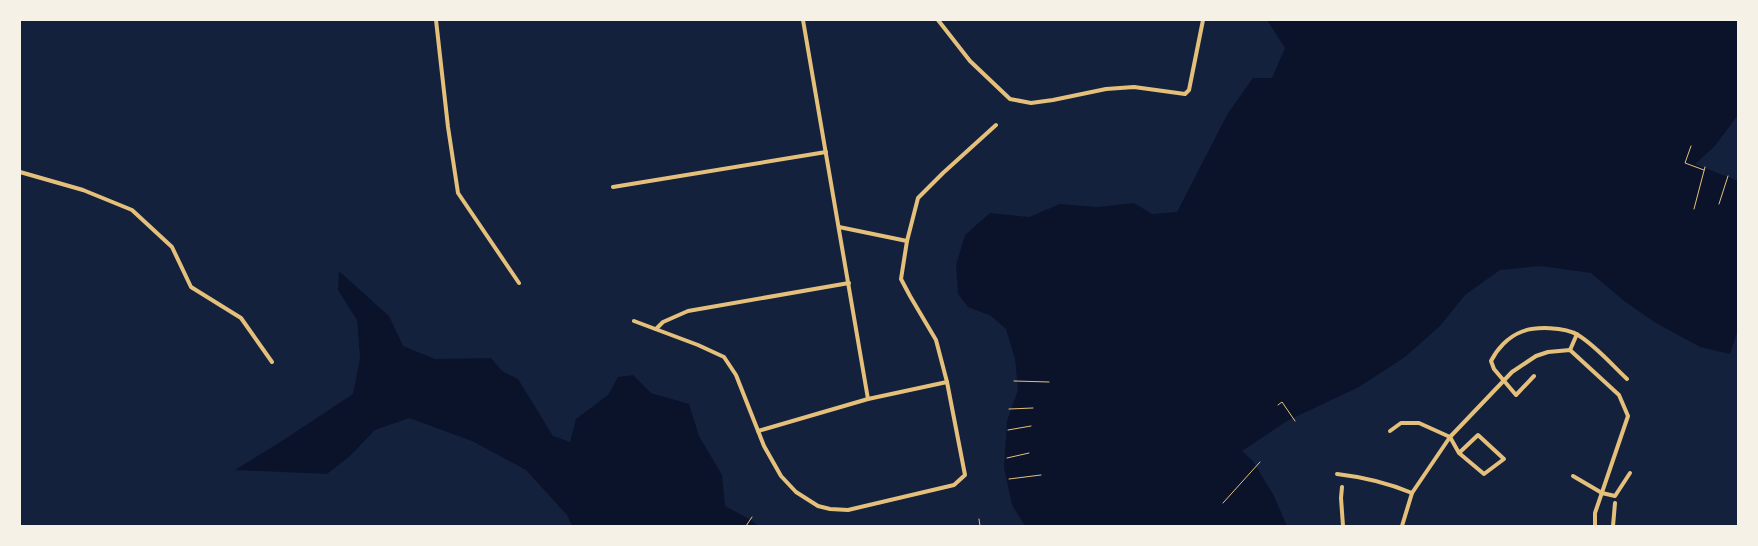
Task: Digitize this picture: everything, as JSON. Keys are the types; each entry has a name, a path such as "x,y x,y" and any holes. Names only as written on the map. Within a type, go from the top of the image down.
{"street":[{"path":"436,20 448,127 458,193 519,283"},
{"path":"803,20 868,399"},
{"path":"938,20 970,61 1010,99 1031,102 1106,89 1134,87 1184,94 1189,90 1203,20"},
{"path":"634,321 698,345 724,358 736,375 758,431 781,476 796,492 818,506 848,510 954,485 964,475 947,382 936,340 901,279 907,241 918,198 996,125"},
{"path":"612,186 826,152"},
{"path":"20,172 83,190 132,210 172,247 191,286 241,318 272,362"},
{"path":"839,227 907,241"},
{"path":"656,329 663,322 688,311 849,283"},
{"path":"1534,376 1516,395 1503,382 1491,361 1495,352 1503,344 1522,332 1553,328 1577,334 1627,379"},
{"path":"1570,350 1577,334"},
{"path":"1402,526 1412,493 1450,437 1512,372 1536,356 1548,352 1570,350 1619,395 1628,416 1595,513 1594,526"},
{"path":"758,431 868,399 947,382"},
{"path":"1390,431 1400,423 1419,423 1450,437 1459,453 1484,474 1504,459 1478,435 1459,453"},
{"path":"1573,476 1602,492 1615,496 1630,473"},
{"path":"1336,474 1357,476 1385,483 1412,493"},
{"path":"1342,487 1343,526"},
{"path":"1613,526 1616,503"}],"path":[{"path":"1690,146 1685,163 1705,168 1694,209"},
{"path":"1719,204 1728,176"},
{"path":"1014,381 1049,382"},
{"path":"1278,405 1282,402 1295,421"},
{"path":"1009,410 1033,408"},
{"path":"1008,430 1031,426"},
{"path":"1007,458 1028,453"},
{"path":"1223,503 1260,462"},
{"path":"1009,479 1041,475"},
{"path":"746,526 752,517"},
{"path":"979,519 980,526"}],"water":[{"path":"1267,20 1738,20 1738,115 1714,147 1695,164 1738,181 1738,330 1730,354 1700,347 1656,323 1624,301 1591,273 1540,266 1500,270 1465,295 1440,326 1405,357 1359,387 1287,421 1242,451 1253,461 1274,496 1287,526 1025,526 1012,505 1004,468 1007,421 1018,390 1015,359 1006,329 991,316 968,307 958,294 956,265 965,235 990,213 1029,217 1060,204 1098,207 1134,203 1152,214 1177,212 1228,113 1253,78 1272,78 1285,48"},
{"path":"339,271 389,316 403,346 435,359 491,358 502,371 518,379 553,436 570,442 576,419 608,395 618,377 633,375 651,393 689,404 699,436 722,475 725,506 751,520 758,526 572,526 567,515 526,470 472,441 409,418 375,430 350,456 327,474 235,470 353,394 360,358 357,320 338,290"}]}
